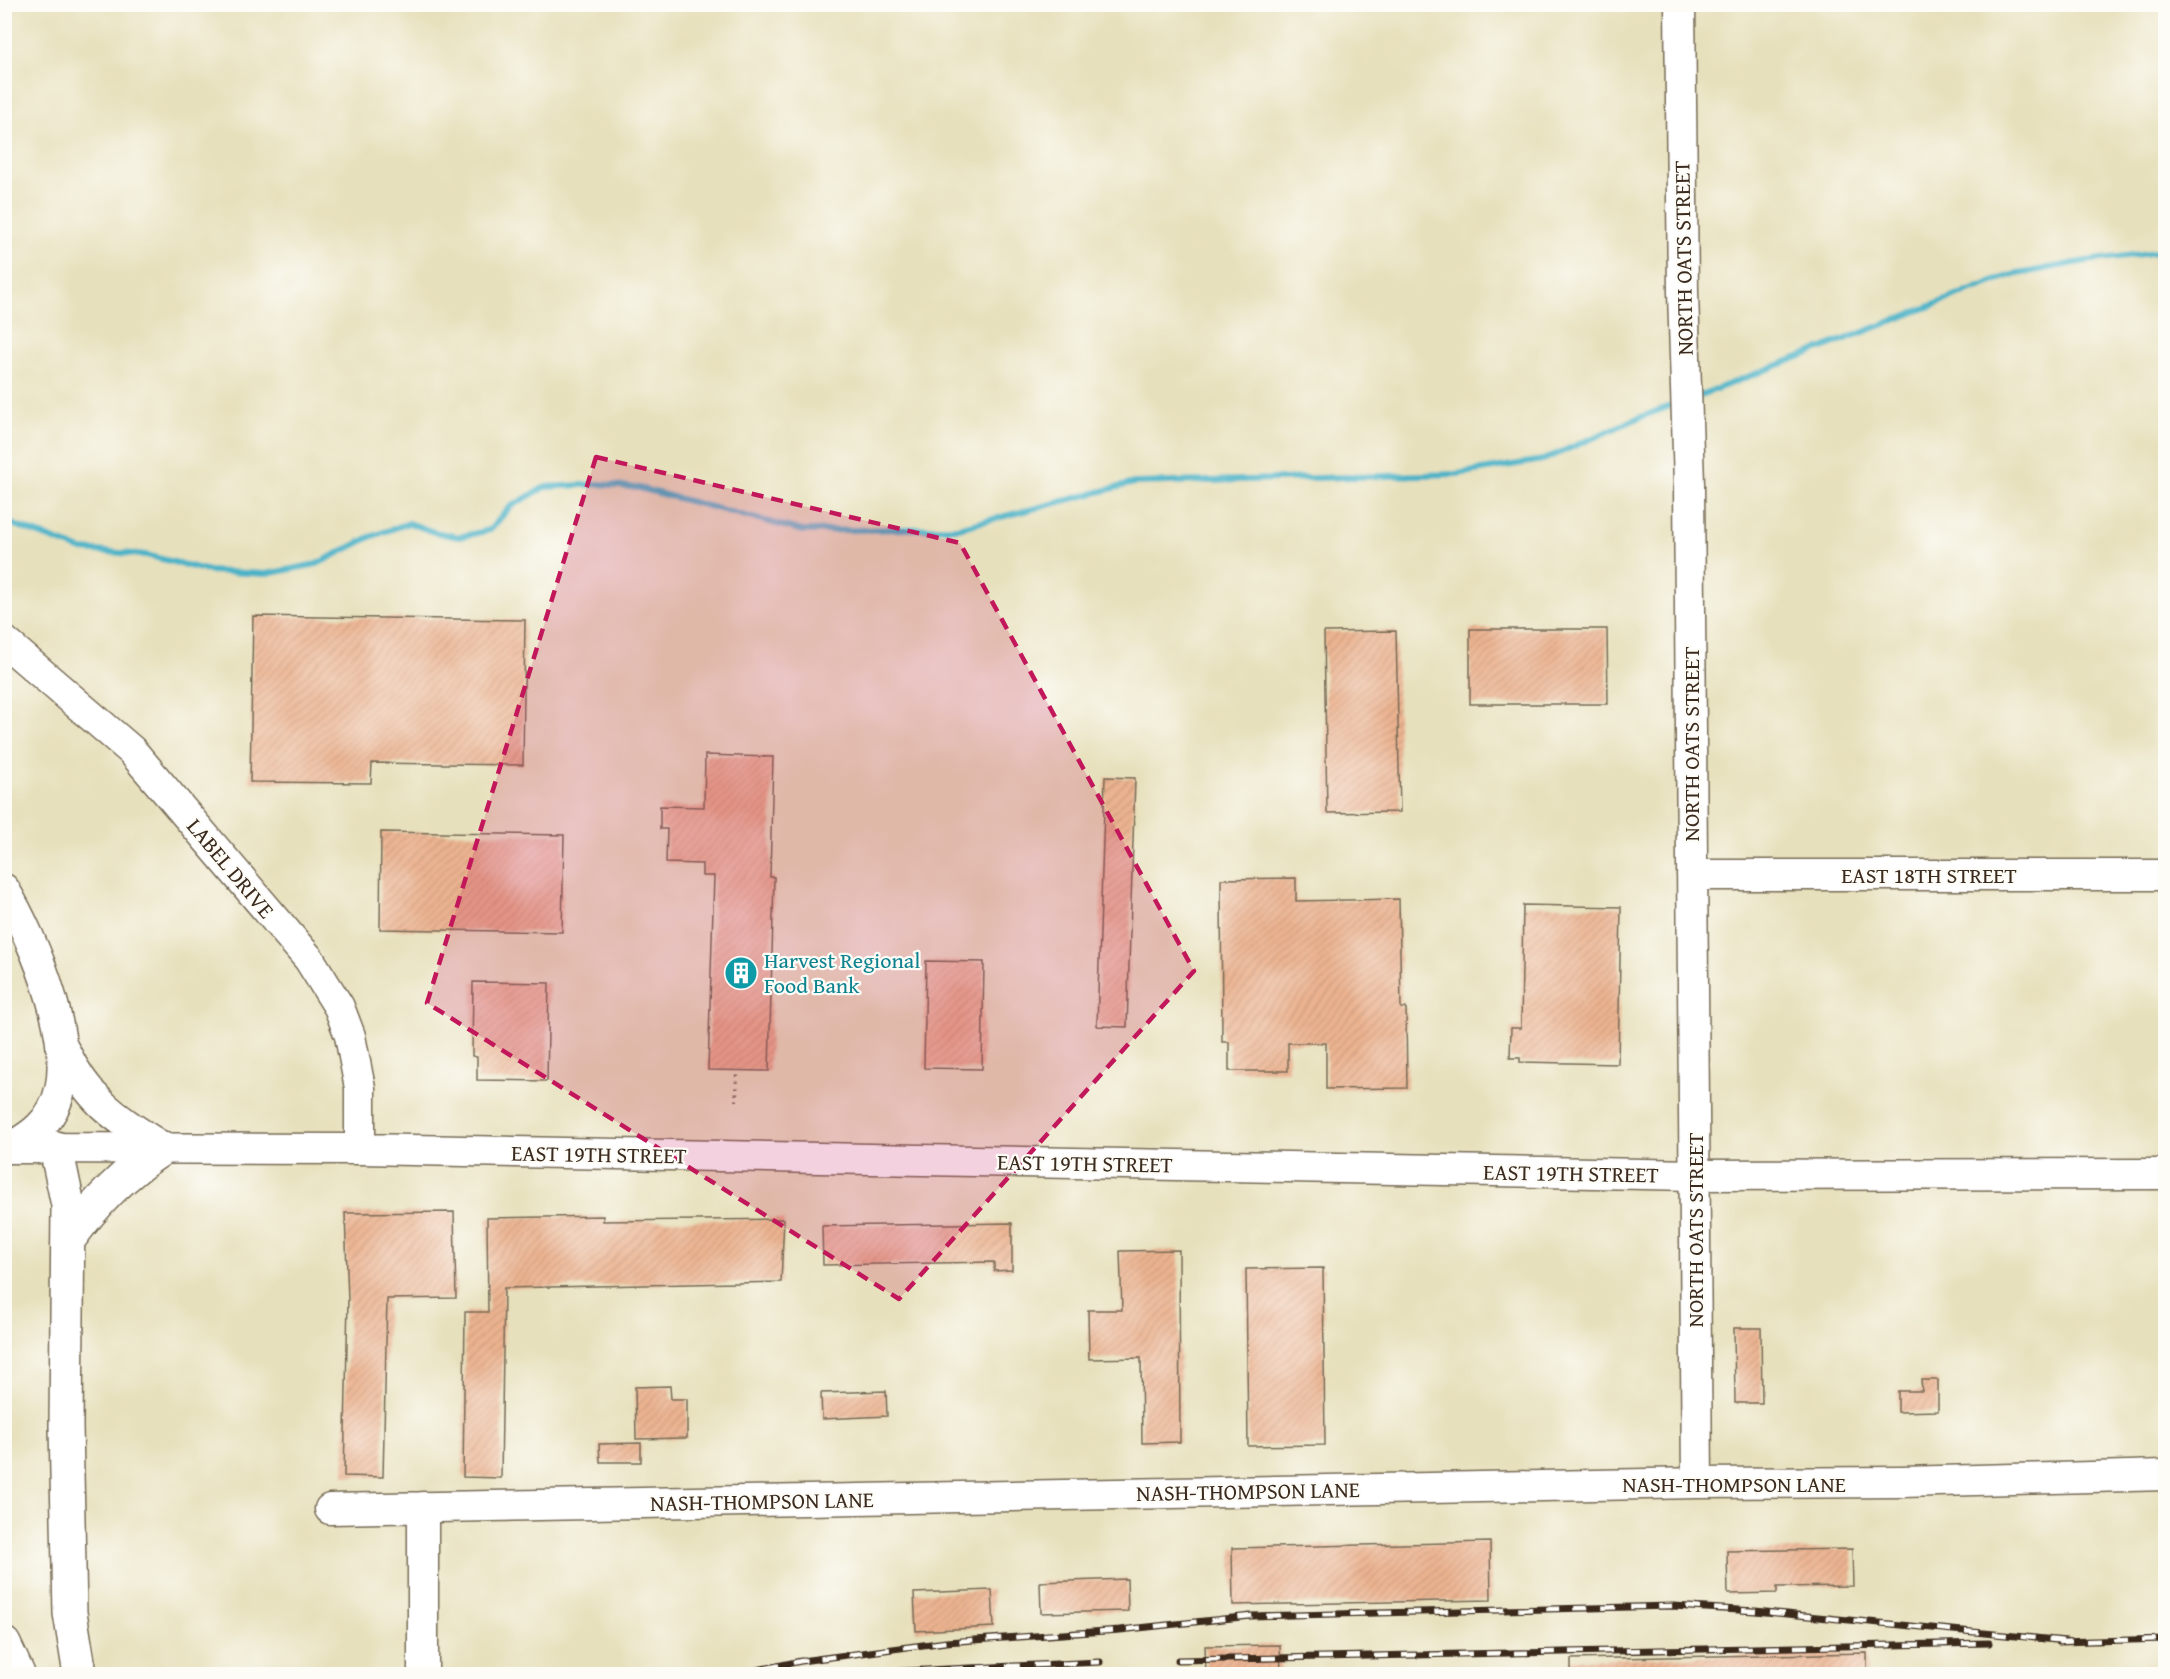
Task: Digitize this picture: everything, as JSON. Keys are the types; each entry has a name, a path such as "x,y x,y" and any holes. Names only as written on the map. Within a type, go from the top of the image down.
{"highway":[{"path":"56,1148 68,1205 66,1426 70,1613 80,1674"},
{"path":"69,1239 102,1196 132,1168 163,1148"},
{"path":"4,1644 18,1674"}],"street":[{"name":"NORTH OATS STREET","path":"1680,4 1688,439 1697,1483"},
{"name":"LABEL DRIVE","path":"4,641 132,751 309,959 339,1007 350,1036 360,1088 360,1149"},
{"name":"EAST 18TH STREET","path":"1692,875 2166,875"},
{"path":"4,888 30,935 64,1050 77,1077 103,1107 117,1119 163,1148"},
{"path":"7,1148 34,1134 54,1108 62,1086 64,1050"},
{"name":"EAST 19TH STREET","path":"7,1148 360,1149 1694,1175 2166,1174"},
{"name":"NASH-THOMPSON LANE","path":"330,1509 1697,1483 1902,1482 2166,1475"},
{"path":"423,1507 423,1674"}],"path":[{"path":"736,1101 737,1071"}],"highlighted area":[{"path":"596,457 960,543 1194,971 899,1299 427,1003"}],"building":[{"path":"253,616 525,620 523,765 372,763 371,783 250,782"},
{"path":"1470,629 1607,629 1608,704 1470,704"},
{"path":"1396,631 1400,812 1327,813 1324,632"},
{"name":"Harvest Regional Food Bank","path":"705,755 773,757 770,877 774,877 769,1071 708,1070 714,876 702,876 702,864 666,863 667,829 660,829 660,806 704,807"},
{"path":"1105,777 1135,778 1127,1027 1097,1026"},
{"path":"381,832 564,835 562,932 380,929"},
{"path":"1296,878 1296,901 1399,899 1401,1008 1406,1008 1407,1088 1326,1089 1326,1043 1288,1043 1288,1071 1229,1071 1229,1042 1222,1042 1221,879"},
{"path":"1523,905 1621,907 1618,1064 1520,1062 1520,1058 1510,1058 1511,1028 1521,1028"},
{"path":"926,961 984,962 982,1069 924,1068"},
{"path":"473,982 549,983 547,1081 477,1080 477,1057 472,1056"},
{"path":"454,1212 456,1298 387,1299 383,1477 344,1476 348,1300 345,1213"},
{"path":"603,1216 603,1221 784,1219 781,1282 504,1288 501,1478 463,1477 465,1312 488,1312 487,1218"},
{"path":"1012,1223 1012,1270 994,1271 994,1262 823,1265 822,1226"},
{"path":"1179,1250 1180,1442 1142,1443 1141,1358 1089,1359 1088,1310 1122,1310 1120,1251"},
{"path":"1323,1268 1325,1445 1248,1446 1246,1269"},
{"path":"1734,1328 1761,1328 1762,1403 1735,1403"},
{"path":"1921,1380 1938,1380 1938,1411 1898,1412 1898,1391 1922,1391"},
{"path":"670,1386 671,1399 687,1399 687,1438 636,1439 635,1387"},
{"path":"886,1391 887,1416 822,1419 821,1393"},
{"path":"641,1443 641,1462 600,1462 599,1444"},
{"path":"1490,1542 1491,1600 1233,1605 1232,1548"},
{"path":"1852,1549 1853,1586 1777,1587 1777,1593 1728,1594 1727,1551"},
{"path":"1127,1579 1128,1611 1041,1613 1040,1582"},
{"path":"992,1590 994,1627 916,1631 914,1593"},
{"path":"1280,1645 1281,1674 1206,1674 1205,1646"},
{"path":"1867,1653 1867,1674 1571,1674 1571,1659"}],"waterway":[{"path":"1696,397 2008,276 2086,261 2166,251"},
{"path":"4,521 82,550 146,555 209,571 266,574 317,564 370,537 409,523 434,532 459,537 490,530 510,507 545,487 600,484 639,488 803,531 958,528 1134,483 1457,474 1543,460 1678,403"}],"railway":[{"path":"738,1674 801,1661 946,1642 1120,1630 1251,1616 1673,1606 1755,1611 2066,1641"},
{"path":"2058,1642 2166,1639"},
{"path":"1178,1660 1989,1643"},
{"path":"838,1674 1100,1662"}],"place":[{"name":"Harvest Regional Food Bank","path":"741,973"}]}
